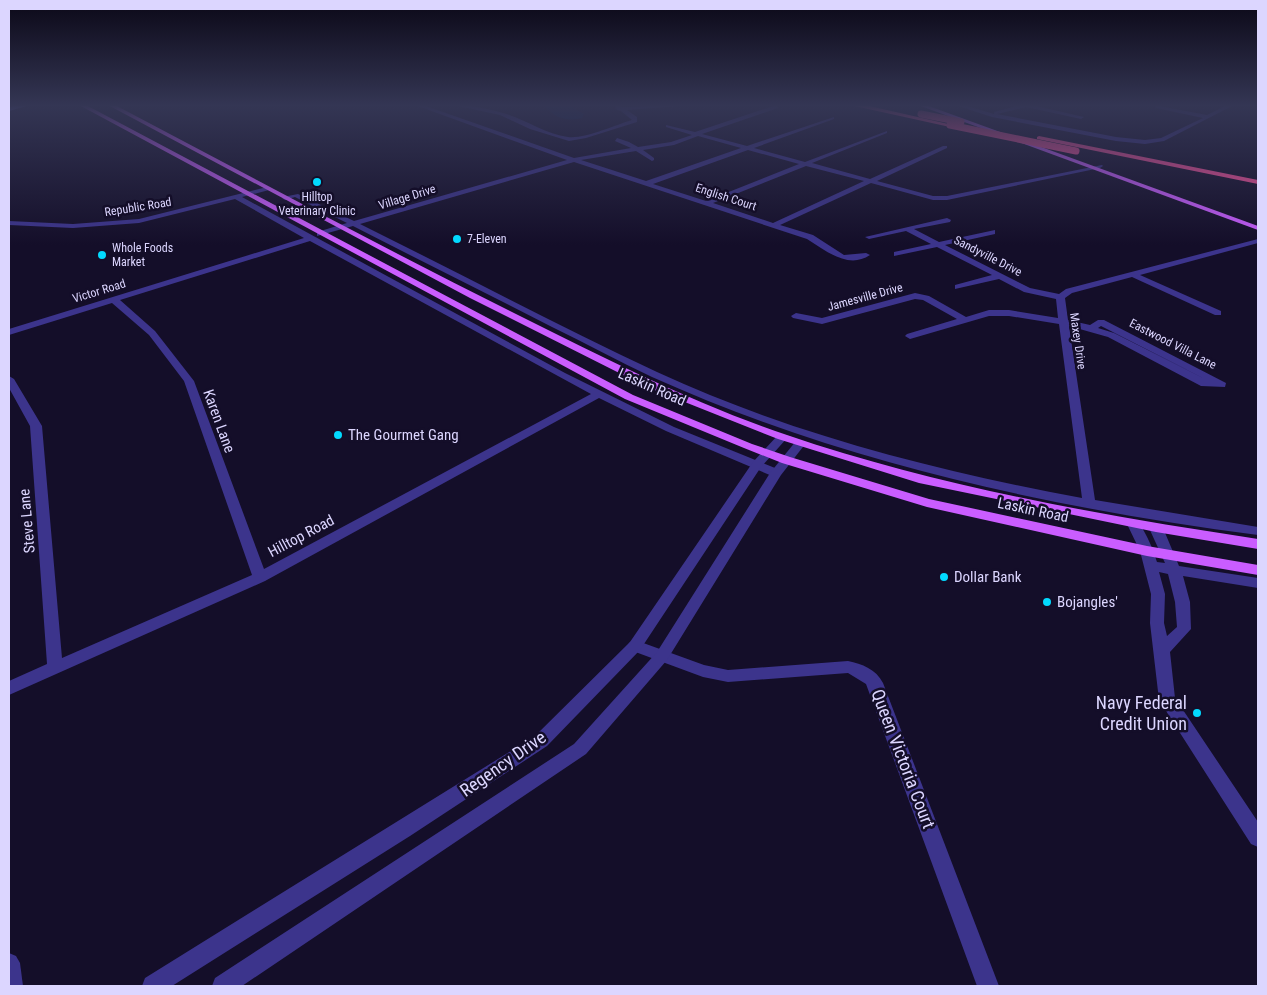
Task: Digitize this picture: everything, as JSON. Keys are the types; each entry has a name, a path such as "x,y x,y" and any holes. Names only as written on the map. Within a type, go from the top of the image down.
{"highway":[{"path":"1078,151 1258,188"},
{"path":"1105,151 1258,182"}],"main road":[{"name":"Laskin Road","path":"167,151 630,397 762,459 781,466 1149,559 1169,556 1258,570"},
{"name":"Laskin Road","path":"200,151 246,175 267,189 343,227 356,228"},
{"path":"1045,151 1258,228"},
{"path":"1059,151 1258,222"},
{"path":"390,281 402,277"},
{"name":"Laskin Road","path":"786,432 919,479 1133,524 1258,544"}],"street":[{"name":"English Court","path":"550,151 810,237 842,257 866,255"},
{"name":"Village Drive","path":"328,238 486,184 575,160 618,151"},
{"path":"640,151 652,159"},
{"path":"648,183 738,151"},
{"path":"760,151 926,197 947,198 1100,166"},
{"path":"706,203 836,151"},
{"path":"774,225 936,151"},
{"name":"Republic Road","path":"9,223 73,226 113,224 179,212 267,189"},
{"name":"Laskin Road","path":"285,198 296,195 356,228 628,362 786,432"},
{"name":"Laskin Road","path":"236,197 599,394 705,444 781,466"},
{"path":"869,237 947,220"},
{"path":"320,234 343,227"},
{"name":"Sandyville Drive","path":"908,228 1027,290 1060,297"},
{"path":"898,254 992,232"},
{"name":"Victor Road","path":"9,332 311,238"},
{"name":"Maxey Drive","path":"1089,504 1060,297 1069,291 1258,241"},
{"path":"1132,274 1218,313"},
{"path":"958,287 1000,276"},
{"name":"Jamesville Drive","path":"796,316 822,321 915,296 926,298 965,320"},
{"name":"Karen Lane","path":"113,299 152,333 188,380 260,577"},
{"name":"Eastwood Villa Lane","path":"910,336 982,314 999,313 1063,322 1092,328 1205,384 1221,385 1221,383 1101,322 1092,328"},
{"name":"Steve Lane","path":"9,379 36,426 55,668"},
{"name":"Hilltop Road","path":"9,688 260,577 599,394"},
{"name":"Regency Drive","path":"153,986 403,830 541,741 635,646 762,459 786,432"},
{"name":"Laskin Road","path":"804,438 947,474 1089,504 1258,531"},
{"name":"Regency Drive","path":"223,986 580,749 662,656 781,466 804,438"},
{"path":"1133,524 1149,559 1158,594 1157,622 1162,650 1166,700 1258,838"},
{"path":"1156,528 1175,570 1185,610 1184,629 1162,650"},
{"name":"Laskin Road","path":"1149,559 1175,570 1258,584"},
{"name":"Queen Victoria Court","path":"635,646 703,671 728,676 848,667 868,675 875,684 988,986"},
{"path":"9,964 12,986"}],"place":[{"name":"Hilltop Veterinary Clinic","path":"317,182"},
{"name":"7-Eleven","path":"457,239"},
{"name":"Whole Foods Market","path":"102,255"},
{"name":"The Gourmet Gang","path":"338,435"},
{"name":"Dollar Bank","path":"944,577"},
{"name":"Bojangles'","path":"1047,602"},
{"name":"Navy Federal Credit Union","path":"1197,713"}]}
